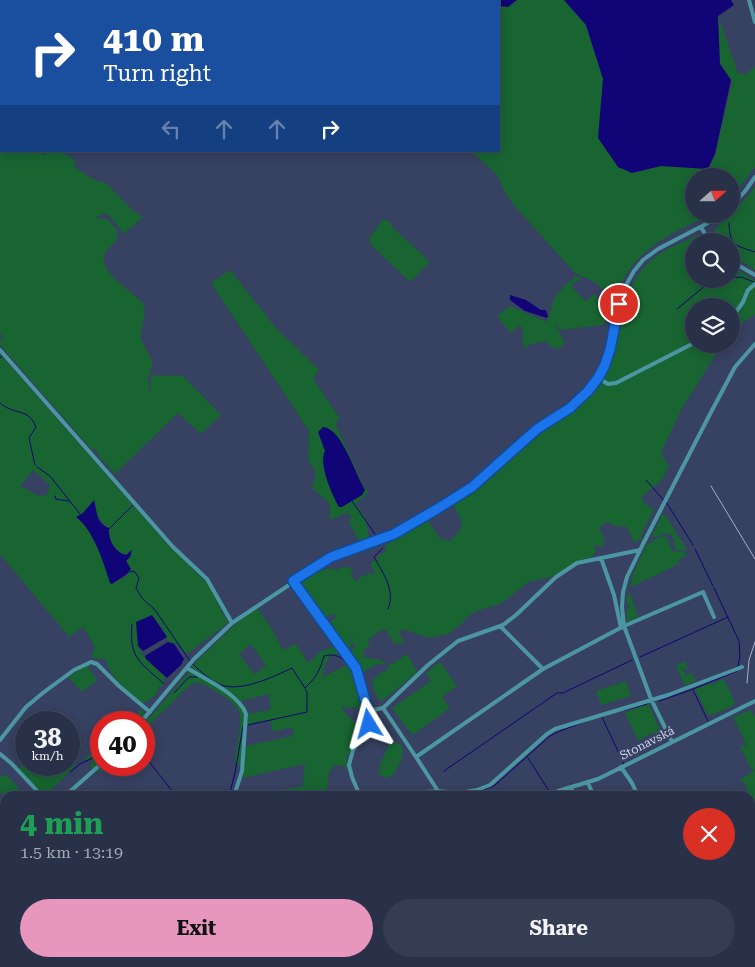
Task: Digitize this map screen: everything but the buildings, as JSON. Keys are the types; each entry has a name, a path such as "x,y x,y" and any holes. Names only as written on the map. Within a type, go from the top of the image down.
{"street":[{"path":"749,0 755,22"},
{"path":"740,197 755,177"},
{"path":"151,711 187,668 232,623 319,564 342,552 394,534 472,487 530,434 576,404 598,378 610,350 622,292 634,271 650,254 707,223"},
{"path":"701,227 704,233"},
{"path":"740,266 755,275"},
{"path":"740,306 748,290 755,284"},
{"path":"622,627 623,592 627,577 735,367 755,344"},
{"path":"598,378 608,384 616,383 685,348"},
{"path":"0,350 173,547 207,579 232,623"},
{"path":"368,711 383,708 428,665 458,641 500,626 516,615 556,577 577,563 640,550"},
{"path":"601,558 614,595 622,627 651,699 672,742"},
{"path":"293,581 356,668 368,711 368,728 350,757 349,765 358,791"},
{"path":"416,757 543,668 622,627 703,592 714,617"},
{"path":"500,626 543,668"},
{"path":"0,740 26,708 44,692 74,670 91,662 97,664 119,686 149,711"},
{"path":"470,791 490,785 555,729 668,695 742,667"},
{"path":"187,668 222,690 244,707 246,714 242,771 236,791"},
{"name":"Stonavská","path":"559,791 588,783 755,701"},
{"path":"383,708 438,791"},
{"path":"0,754 37,791"},
{"path":"621,767 636,791"},
{"path":"70,791 90,774"},
{"path":"588,783 592,791"},
{"path":"570,787 572,791"}],"green space":[{"path":"517,0 564,0 586,25 603,79 598,138 632,173 661,166 692,168 685,168 685,223 693,223 663,239 639,258 620,286 613,305 598,284 574,272 513,204 504,191 497,175 472,152 500,152 500,6 508,7"},
{"path":"718,15 738,74 745,74 755,67 755,167 740,186 740,168 708,168 715,154 732,82 720,64"},
{"path":"0,152 41,152 44,156 46,152 62,152 75,160 75,167 82,172 106,183 134,212 143,217 124,234 110,216 105,213 94,218 107,219 117,230 117,240 106,251 103,259 106,268 115,279 142,302 145,311 140,337 153,363 148,378 150,390 144,394 151,391 151,375 183,376 220,414 219,417 200,433 178,413 115,474 98,455 96,449 92,450 0,345 0,339 4,341 0,332"},
{"path":"755,186 755,270 740,261 740,233 715,233 715,229 721,223 740,223 740,204"},
{"path":"383,219 391,223 391,226 430,262 410,282 369,243 370,237"},
{"path":"685,241 685,288 740,288 740,271 755,280 755,315 740,326 740,298 685,298 685,353 716,353 681,410 661,453 669,466 662,480 641,497 645,504 654,509 641,535 642,539 634,542 627,527 616,526 606,522 599,528 605,540 602,547 594,545 596,551 592,557 577,561 551,577 528,582 502,603 474,612 448,634 428,638 404,629 399,633 404,641 403,643 396,644 388,636 388,631 382,629 370,638 368,642 370,648 365,648 363,657 380,660 388,664 377,664 363,672 349,652 355,647 352,642 353,639 351,637 351,646 348,649 329,623 336,617 334,613 325,619 301,588 300,581 318,571 333,568 337,571 339,568 351,567 351,576 357,582 357,579 370,573 373,575 374,571 370,564 387,549 385,546 396,537 427,519 440,539 450,541 459,532 461,527 459,515 452,504 477,487 528,441 583,403 594,390 606,371 612,356 625,301 633,282 646,265 657,256"},
{"path":"230,270 277,329 319,370 313,378 340,419 335,423 364,487 368,491 356,503 366,519 369,539 360,542 349,523 351,516 346,513 330,520 330,504 312,488 316,473 308,460 309,431 211,283"},
{"path":"573,276 582,277 571,286 585,301 595,294 608,314 603,325 559,330 556,323 555,325 565,343 558,349 550,346 546,341 523,347 522,327 520,325 510,333 497,316 510,306 547,322 554,298 566,284 574,279"},
{"path":"0,354 169,546 209,586 228,623 187,654 175,643 168,642 164,631 152,615 137,625 138,643 143,655 165,677 163,686 160,686 158,692 151,699 143,703 115,678 105,658 91,657 95,647 83,627 69,637 0,554","holes":["33,470 50,485 47,495 39,496 20,486","94,501 96,514 106,527 109,539 118,552 126,555 132,550 130,557 126,561 128,575 112,584 94,540 78,518"]},
{"path":"662,515 666,516 687,550 675,550 674,539 669,533 651,538"},
{"path":"666,536 673,552 684,551 686,556 678,560 679,564 631,587 632,576 647,544 654,541 654,539"},
{"path":"628,593 630,593 638,617 630,622 627,621 626,610 630,607 626,602"},
{"path":"257,608 272,629 283,650 296,644 308,663 321,651 337,646 343,654 330,656 322,677 346,666 348,660 354,670 363,710 360,711 354,707 347,708 341,705 346,714 363,730 347,757 348,770 345,768 345,763 343,766 335,765 329,772 327,791 277,791 303,786 305,764 242,778 246,746 293,736 292,727 273,732 270,720 248,724 243,738 241,768 235,762 240,726 237,708 204,684 196,683 190,685 155,719 155,712 186,675 193,670 192,666 239,621","holes":["251,644 266,666 254,674 239,654","269,694 271,709 248,714 245,706 240,701"]},
{"path":"407,654 417,672 381,702 374,690 372,680 390,667 388,664 392,664"},
{"path":"685,661 688,669 683,669 685,675 692,673 696,682 685,686 676,665"},
{"path":"440,662 457,686 442,697 450,708 414,734 411,734 392,708 431,681 426,673"},
{"path":"91,665 88,668 97,680 82,692 68,677"},
{"path":"723,679 735,703 731,707 708,716 695,689 710,683 714,686 715,683"},
{"path":"626,681 631,696 601,705 596,691"},
{"path":"648,703 664,739 659,740 655,733 652,733 638,741 625,713"},
{"path":"751,710 755,716 755,791 748,791 743,781 739,780 754,771 739,745 747,746 733,717"},
{"path":"396,742 402,746 401,761 393,775 385,778 379,774 380,764 389,745"},
{"path":"90,755 90,760 83,759"},
{"path":"5,774 19,788 16,791 0,791 1,777"},
{"path":"24,776 65,776 50,791 40,791"}],"shaded area":[{"path":"500,0 517,0 508,7 500,6"},
{"path":"564,0 731,0 734,5 718,16 720,64 731,80 715,154 708,168 661,166 632,173 618,167 598,138 603,79 586,25"},
{"path":"510,295 526,300 541,310 546,310 547,318 525,311 510,300"},
{"path":"323,427 330,429 342,444 365,490 362,495 342,507 339,507 336,502 323,463 325,451 318,432"},
{"path":"94,500 99,520 109,528 111,541 115,548 126,555 132,550 130,557 126,561 131,569 125,576 112,584 93,538 82,522 76,517 83,513"},
{"path":"152,615 167,637 143,651 138,646 136,622"},
{"path":"168,642 174,644 184,659 181,665 167,678 145,656"}],"waterway":[{"path":"729,223 734,244 755,252"},
{"path":"740,277 754,282"},
{"path":"677,309 703,288"},
{"path":"0,403 25,414 33,421 36,427 29,438 35,465"},
{"path":"37,467 50,476 80,514"},
{"path":"646,480 668,505 693,545"},
{"path":"55,496 56,499 69,501"},
{"path":"352,501 377,537"},
{"path":"109,529 133,505"},
{"path":"383,548 374,557 389,589 390,602 388,609"},
{"path":"695,549 713,586"},
{"path":"130,572 134,571 139,578 136,588 142,598 155,610 190,661"},
{"path":"714,588 739,641 740,656 738,666"},
{"path":"640,657 728,617"},
{"path":"132,624 134,653 143,665 164,684"},
{"path":"193,664 214,681 229,687 248,685 292,668 305,688 317,674 324,656 329,655 339,657 349,667"},
{"path":"444,771 557,693 563,693 632,660"},
{"path":"659,701 737,671"},
{"path":"174,693 189,677 197,677"},
{"path":"248,725 307,712 307,692 305,689"},
{"path":"693,690 708,721"},
{"path":"625,710 647,704"},
{"path":"602,717 624,764"},
{"path":"480,791 494,786 550,736 587,721"},
{"path":"230,791 243,726"},
{"path":"528,758 549,791"},
{"path":"80,764 90,759"},
{"path":"155,769 172,791"}],"railway":[{"path":"711,486 755,559"},
{"path":"747,683 749,660 755,642"}],"route":[{"path":"369,724 369,714 356,668 293,581 331,557 394,534 437,509 472,487 530,434 576,404 598,378 604,367 610,350 619,304"}]}
